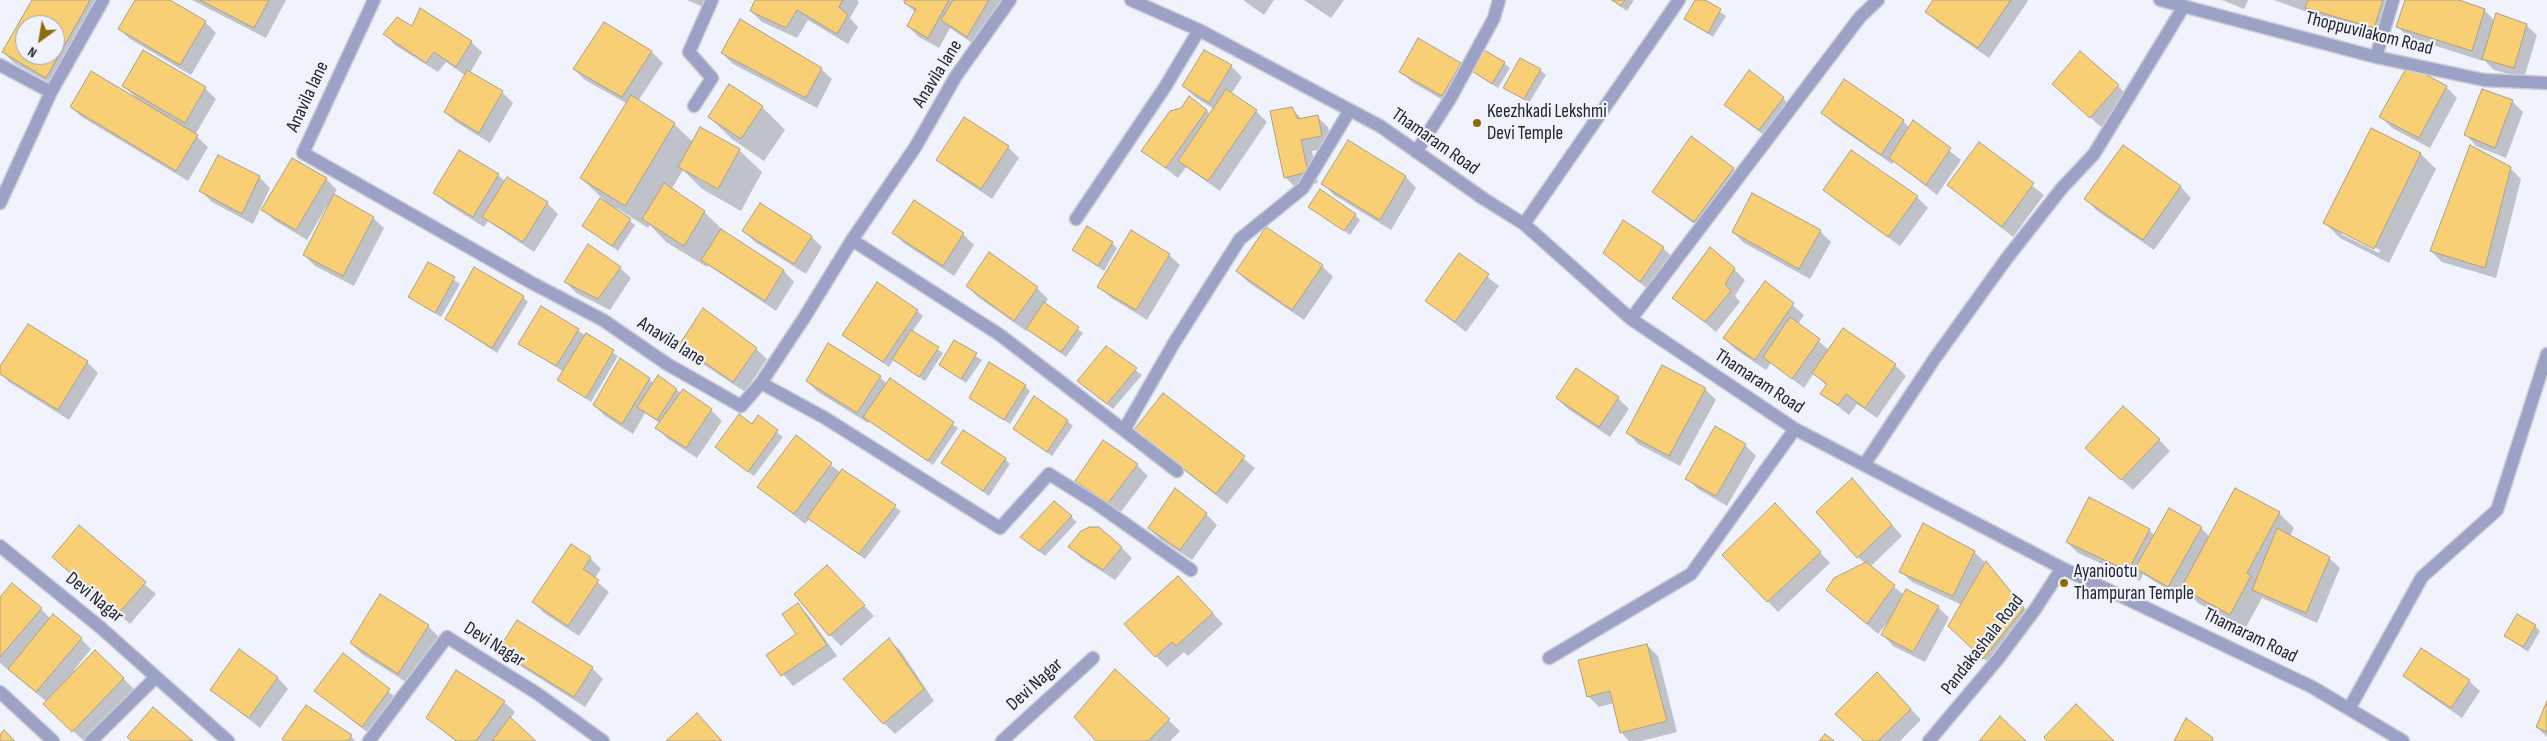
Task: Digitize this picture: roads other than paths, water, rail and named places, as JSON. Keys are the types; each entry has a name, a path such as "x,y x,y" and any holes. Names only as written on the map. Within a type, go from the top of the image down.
{"street":[{"path":"0,203 51,92 102,0"},
{"name":"Anavila lane","path":"374,0 303,153 532,283 603,320 667,364 740,406 761,383 852,240 916,146 956,76 1010,0"},
{"path":"694,106 712,78 689,52 712,0"},
{"name":"Thamaram Road","path":"1131,0 1199,30 1380,126 1484,199 1524,224 1631,319 1795,429 2062,568 2312,687 2403,741"},
{"path":"1416,152 1450,99 1494,18 1499,0"},
{"path":"1524,224 1679,0"},
{"path":"1631,319 1860,17 1878,0"},
{"name":"Thoppuvilakom Road","path":"2160,0 2376,57 2484,80 2547,84"},
{"path":"2376,57 2393,0"},
{"path":"1864,465 1935,358 2007,258 2062,188 2094,154 2184,6"},
{"path":"1076,219 1165,87 1199,30"},
{"path":"0,65 51,92"},
{"path":"1124,430 1174,344 1240,238 1303,188 1350,110"},
{"path":"852,240 1000,335 1177,471"},
{"path":"2349,709 2422,576 2496,510 2547,354"},
{"path":"761,383 825,418 1000,528 1049,474 1097,504 1191,570"},
{"path":"1549,658 1691,574 1795,429"},
{"name":"Devi Nagar","path":"0,546 100,626 228,741"},
{"name":"Pandakashala Road","path":"1929,741 1998,659 2036,608 2062,568"},
{"name":"Devi Nagar","path":"369,741 447,637 538,694 603,741"},
{"name":"Devi Nagar","path":"1002,741 1093,658"},
{"path":"91,741 156,677"},
{"path":"0,692 53,741"}],"place":[{"name":"Keezhkadi Lekshmi Devi Temple","path":"1477,123"},
{"name":"Ayaniootu Thampuran Temple","path":"2064,583"}]}
